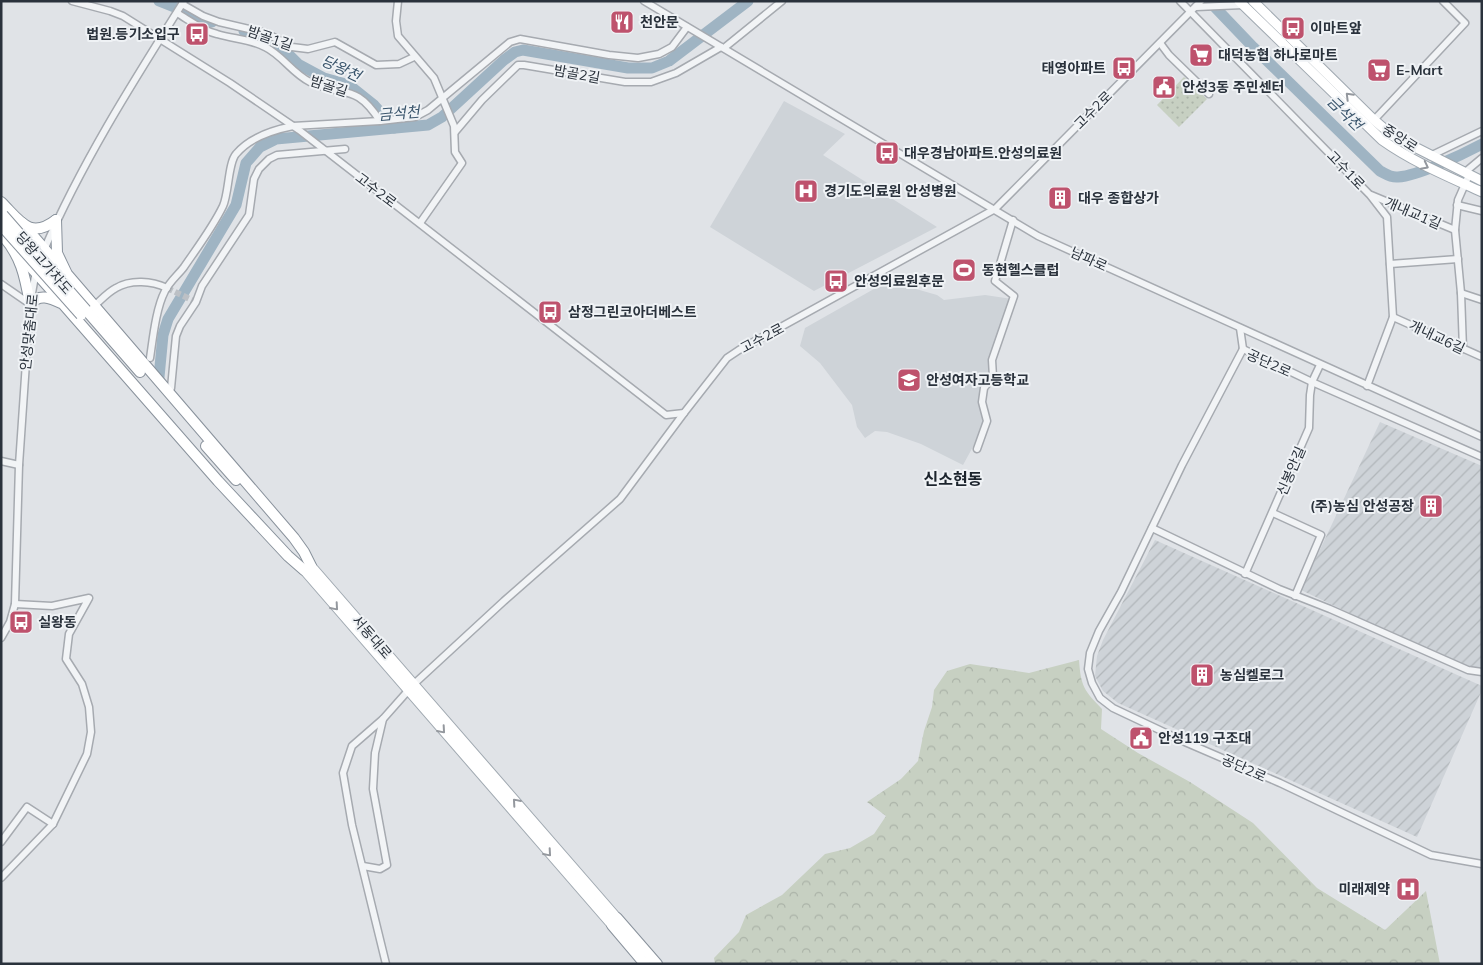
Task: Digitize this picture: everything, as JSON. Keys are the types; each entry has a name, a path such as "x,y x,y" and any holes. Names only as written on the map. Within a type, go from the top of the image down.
{"highway":[{"path":"1,202 22,223 42,253 67,274"},
{"name":"당왕고가차도","path":"2,218 87,310"},
{"path":"22,223 38,230 46,228 56,220"},
{"path":"56,220 58,253 67,274 87,310"},
{"path":"1,234 218,481 288,556 307,568"},
{"path":"12,246 24,274 30,304"},
{"path":"30,304 33,300 44,296 63,304"},
{"name":"서동대로","path":"87,310 307,568"},
{"name":"서동대로","path":"614,922 645,964"},
{"name":"서동대로","path":"614,922 658,964"}],"main road":[{"name":"중앙로","path":"1253,1 1374,120 1393,136 1430,156"},
{"name":"중앙로","path":"1239,4 1382,140 1406,156 1464,184"},
{"path":"1430,156 1482,181"},
{"path":"1464,184 1482,192"},
{"name":"서동대로","path":"307,568 614,922"}],"street":[{"name":"고수2로","path":"72,1 98,7 123,16 247,93 299,130 666,415 684,413 727,358 739,350 995,209 1201,1"},
{"path":"398,1 396,21 398,36 414,57 434,78 444,99 454,129 455,152 462,163 420,223"},
{"path":"150,358 164,292 182,269 224,204 234,155 248,144 267,133 293,126 415,117 444,99 510,42 520,39 609,55 638,58 659,54 672,47 687,27 644,1"},
{"path":"720,46 782,1"},
{"name":"고수1로","path":"1180,1 1194,7 1370,195 1387,217 1393,317 1367,386"},
{"name":"중앙로","path":"1374,120 1465,24 1443,1"},
{"name":"안성맞춤대로","path":"1,638 10,622 15,604 19,465 30,304 36,272 56,220 85,164 183,3"},
{"name":"밤골1길","path":"183,3 203,16 266,33 292,47 308,49 335,42 376,65 399,64 414,57"},
{"path":"1194,7 1239,4"},
{"name":"밤골길","path":"177,13 215,34 246,40 266,47 289,68 310,82 349,92 361,98 370,106 381,121"},
{"name":"남파로","path":"687,27 1038,236 1482,437"},
{"path":"1160,43 1169,55 1209,94"},
{"name":"밤골2길","path":"454,129 518,65 625,82 651,82 676,73 720,46"},
{"name":"중앙로","path":"1430,156 1482,131"},
{"path":"172,388 176,336 180,326 196,302 202,286 249,215 254,179 258,168 277,155 344,149"},
{"path":"1466,174 1482,158"},
{"name":"개내교1길","path":"1463,349 1462,293 1455,230 1457,205 1466,174"},
{"name":"개내교1길","path":"1370,195 1455,230"},
{"path":"1457,205 1482,211"},
{"path":"977,448 987,421 982,402 984,388 993,377 992,360 1014,296 995,280 1013,220"},
{"path":"1390,264 1458,259"},
{"path":"87,310 117,287 133,282 157,283 167,288"},
{"path":"1,284 30,304"},
{"path":"1462,293 1482,300"},
{"name":"개내교6길","path":"1393,317 1482,357"},
{"path":"1240,328 1243,349"},
{"name":"공단2로","path":"1482,457 1312,382 1243,349 1182,465 1121,592 1099,631 1090,653 1088,669 1092,683 1100,698 1113,708 1280,783 1431,855 1482,864"},
{"name":"신봉안길","path":"1245,574 1309,428 1312,382 1320,365"},
{"path":"386,964 352,825 343,773 352,746 383,719 410,687 620,499 684,413"},
{"path":"1,461 19,465"},
{"path":"1273,513 1322,535 1295,596"},
{"path":"1152,528 1245,574 1295,596 1330,609 1468,670 1482,672"},
{"path":"1,878 54,824 87,754 91,732 89,707 82,684 66,659 68,634 88,598 52,606 15,604"},
{"path":"363,866 380,869 387,865 373,789 375,753 383,719"},
{"path":"1,842 27,807 54,824"}],"shaded area":[{"name":"경기도의료원 안성병원","path":"784,101 845,134 823,155 937,227 814,291 710,227"},
{"name":"안성여자고등학교","path":"888,281 937,295 944,300 985,295 1012,299 991,372 981,388 979,402 987,421 963,465 921,444 887,432 875,431 865,438 857,427 852,405 820,363 800,346 805,328"},
{"path":"1380,422 1482,466 1482,671 1472,671 1301,590"},
{"path":"1155,540 1482,686 1482,690 1417,837 1118,703 1103,691 1095,676 1097,656 1103,640"}],"green space":[{"path":"1184,77 1207,99 1179,127 1157,105"},
{"path":"1079,660 1084,688 1102,709 1101,729 1138,753 1190,782 1253,823 1317,888 1385,930 1426,891 1440,964 715,964 714,958 739,932 746,915 782,895 825,854 850,848 874,834 886,816 867,802 901,779 918,761 924,731 932,707 934,690 947,671 970,664 1029,673"}],"waterway":[{"name":"당왕천","path":"159,1 212,22"},
{"name":"금석천","path":"159,377 163,335 168,319 236,205 246,163 260,147 276,139 428,125 442,117 504,60 515,52 523,50 628,68 652,68 669,61 748,1"},
{"name":"금석천","path":"1209,1 1253,47 1380,171 1395,177 1407,176 1440,164 1482,144"},
{"name":"당왕천","path":"244,31 258,34 279,45 298,64 324,78 349,85 374,105 394,128"}],"tunnel":[{"path":"167,288 196,302"}],"place":[{"name":"천안문","path":"622,22"},
{"name":"이마트앞","path":"1293,28"},
{"name":"법원.등기소입구","path":"197,34"},
{"name":"대덕농협 하나로마트","path":"1201,55"},
{"name":"태영아파트","path":"1124,68"},
{"name":"E-Mart","path":"1379,70"},
{"name":"안성3동 주민센터","path":"1164,87"},
{"name":"대우경남아파트.안성의료원","path":"887,153"},
{"name":"경기도의료원 안성병원","path":"806,191"},
{"name":"대우 종합상가","path":"1060,198"},
{"name":"동현헬스클럽","path":"964,270"},
{"name":"안성의료원후문","path":"836,281"},
{"name":"삼정그린코아더베스트","path":"550,312"},
{"name":"안성여자고등학교","path":"909,380"},
{"name":"(주)농심 안성공장","path":"1431,506"},
{"name":"실왕동","path":"21,622"},
{"name":"농심켈로그","path":"1202,675"},
{"name":"안성119 구조대","path":"1141,738"},
{"name":"미래제약","path":"1408,889"}],"district":[{"name":"신소현동","path":"953,479"}]}
